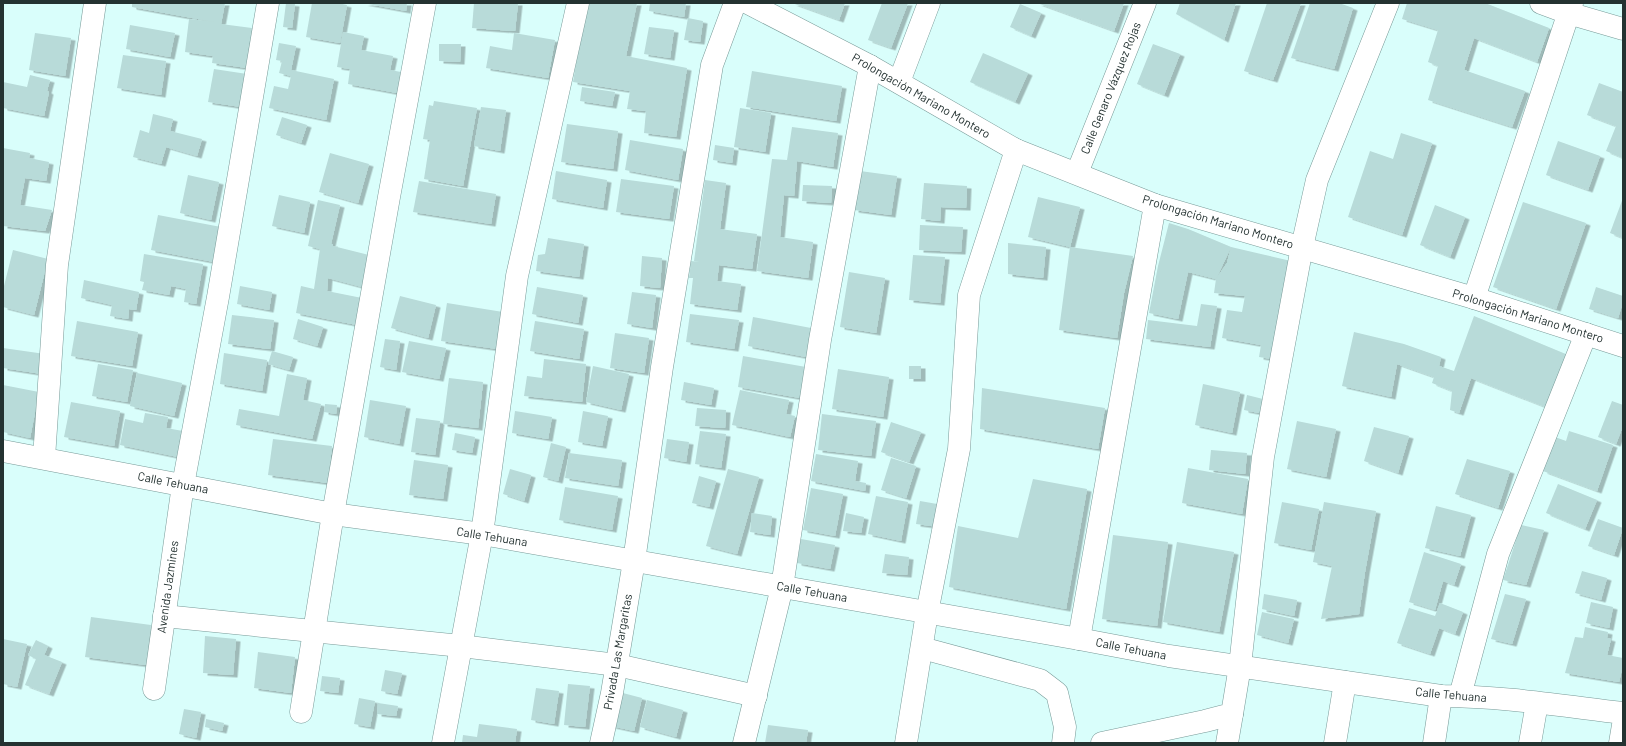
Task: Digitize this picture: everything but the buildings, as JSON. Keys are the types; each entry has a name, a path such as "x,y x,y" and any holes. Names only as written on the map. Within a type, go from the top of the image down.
{"street":[{"path":"44,458 57,265 95,3"},
{"name":"Avenida Jazmines","path":"154,689 183,485 218,297 268,3"},
{"path":"301,712 388,205 425,3"},
{"path":"443,743 482,534 517,276 578,3"},
{"name":"Privada Las Margaritas","path":"601,743 617,665 634,561 662,367 712,65 735,3"},
{"name":"Prolongación Mariano Montero","path":"748,3 870,66 1016,150 1155,205 1474,298 1623,346"},
{"path":"899,82 929,3"},
{"name":"Calle Genaro Vázquez Rojas","path":"1077,173 1145,3"},
{"path":"1227,743 1240,666 1263,457 1302,247 1317,180 1388,3"},
{"path":"1541,3 1570,8 1623,30"},
{"path":"1474,298 1570,8"},
{"path":"744,743 782,587 820,340 870,66"},
{"path":"906,743 927,613 959,449 969,294 1016,150"},
{"path":"1079,639 1155,205"},
{"path":"1434,743 1498,554 1586,334"},
{"name":"Calle Tehuana","path":"3,451 334,514 482,534 1169,656 1450,696 1537,703 1623,713"},
{"path":"164,616 461,646 617,665 756,696"},
{"path":"922,648 1040,680 1057,693 1065,727 1063,743"},
{"path":"1335,743 1345,682"},
{"path":"1530,743 1537,703"},
{"path":"1102,743 1232,714"},
{"path":"1620,743 1623,725"}]}
